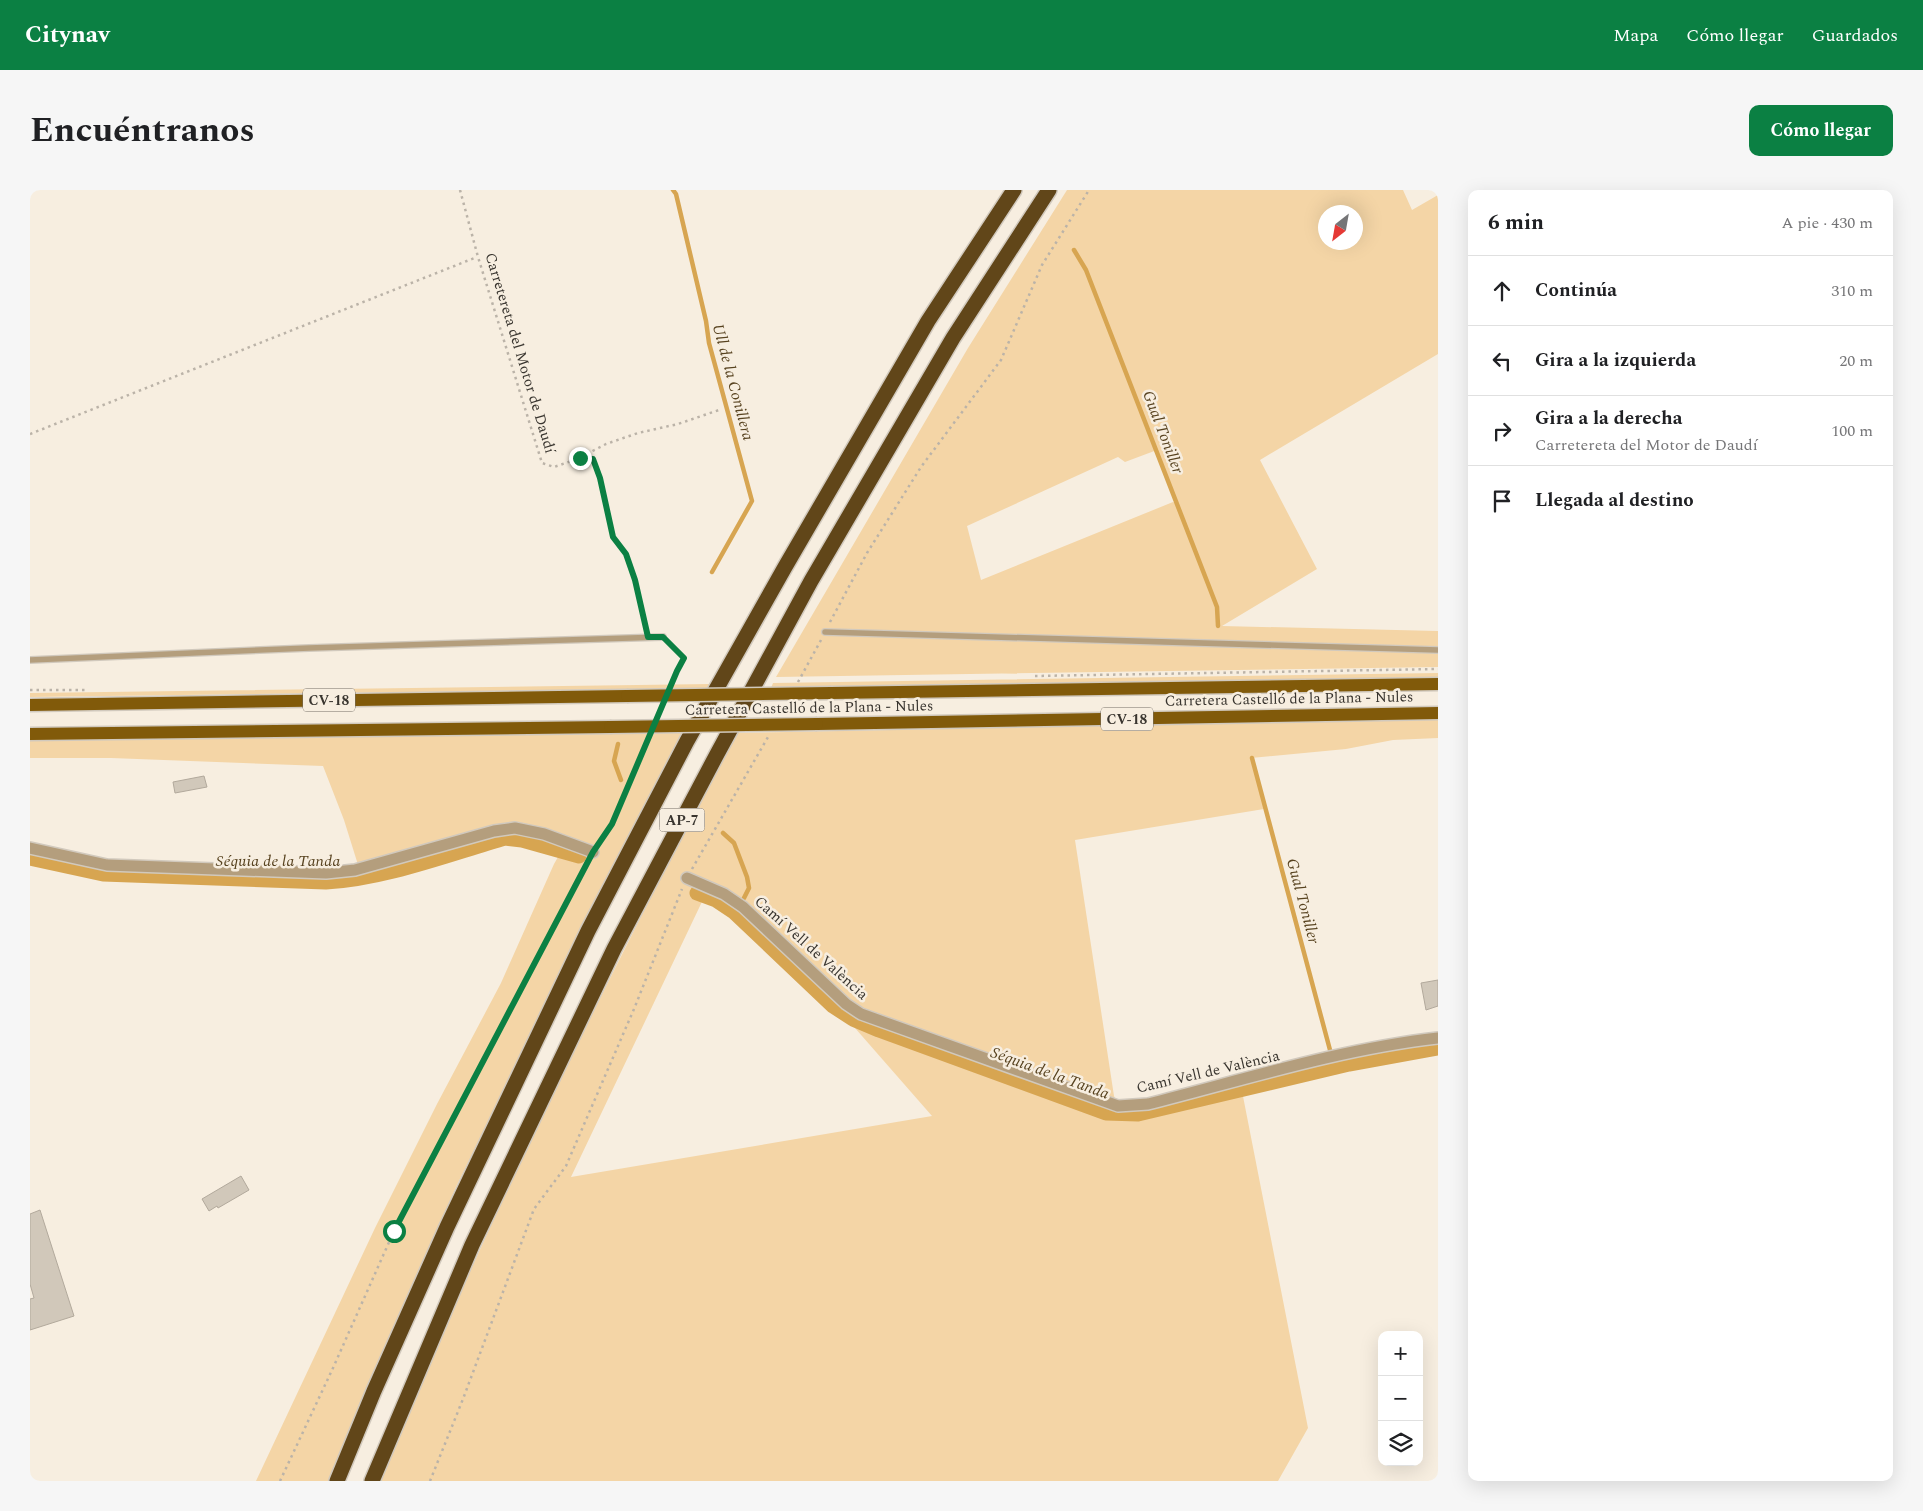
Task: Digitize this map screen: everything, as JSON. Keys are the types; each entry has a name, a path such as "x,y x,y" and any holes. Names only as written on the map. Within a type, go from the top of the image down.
{"highway":[{"name":"AP-7","path":"337,1481 447,1227 588,931 687,741 790,558 928,322 1014,190"},
{"name":"AP-7","path":"372,1481 472,1245 614,949 811,580 953,338 1049,190"}],"main road":[{"name":"Carretera Castelló de la Plana - Nules","path":"30,705 1438,684"},
{"name":"Carretera Castelló de la Plana - Nules","path":"30,734 817,724 1438,713"}],"street":[{"path":"30,848 107,865 326,873 355,870 494,830 514,828 544,834 593,852"},
{"name":"Camí Vell de València","path":"687,878 724,894 743,908 846,1004 861,1014 1118,1106 1148,1104 1328,1058 1438,1038"}],"lane":[{"path":"928,322 1006,190"},
{"path":"825,632 1438,650"},
{"path":"30,660 309,648 663,637"}],"path":[{"name":"Carretereta del Motor de Daudí","path":"460,190 478,257 542,463 554,467 580,458 593,459 600,478 613,537 626,554 635,580 648,637"},
{"path":"796,684 866,553 920,467 1001,360 1042,265 1090,190"},
{"path":"30,434 478,257"},
{"path":"580,458 614,441 638,433 678,424 719,410"},
{"path":"663,637 684,658 670,688"},
{"path":"280,1481 394,1231 593,852 612,824 651,732"},
{"path":"430,1481 463,1399 534,1209 566,1166 634,1009 687,878 768,737"}],"shaded area":[{"path":"1067,190 1403,190 1412,210 1438,195 1438,354 1260,460 1317,569 1222,626 1438,631 1438,667 776,677 968,348","holes":["1157,450 1177,503 1173,502 981,580 967,526 1118,457 1125,462"]},
{"path":"1438,673 1438,678 771,688 773,683"},
{"path":"711,684 708,688 30,697 30,693"},
{"path":"1438,719 1438,738 1393,740 1346,749 1251,758 1264,809 1075,840 1114,1096 1118,1106 1240,1081 1308,1428 1278,1481 380,1481 462,1290 549,1102 641,917 736,733","holes":["709,887 743,907 846,1005 848,1020 932,1116 571,1177"]},
{"path":"684,733 611,871 456,1187 328,1481 256,1481 375,1228 437,1104 501,983 554,864 566,843 515,827 359,868 344,820 323,766 111,758 30,758 30,740"}],"building":[{"path":"204,776 207,787 175,793 173,782"},
{"path":"1438,980 1438,1006 1426,1010 1421,983"},
{"path":"241,1176 249,1190 218,1208 217,1206 209,1211 202,1199"},
{"path":"40,1210 74,1316 30,1330 30,1299 34,1298 30,1284 30,1214"}],"waterway":[{"name":"Ull de la Conillera","path":"673,190 676,194 706,321 709,343 752,501 712,572"},
{"name":"Gual Toniller","path":"1074,250 1086,270 1217,607 1218,626"},
{"name":"Ull de la Conillera","path":"618,744 614,761 621,780"},
{"name":"Gual Toniller","path":"1252,758 1330,1050"},
{"name":"Ull de la Conillera","path":"723,833 734,843 747,877 749,888 744,898"},
{"name":"Séquia de la Tanda","path":"30,858 103,874 326,882 348,880 393,871 505,838 522,840 579,856"},
{"name":"Séquia de la Tanda","path":"697,893 716,900 734,912 833,1006 853,1019 1106,1113 1138,1114 1349,1064 1438,1048"}],"route":[{"path":"394,1231 470,1083 593,852 612,824 684,658 663,637 648,637 635,580 626,554 613,537 600,478 593,459 580,458"}]}
